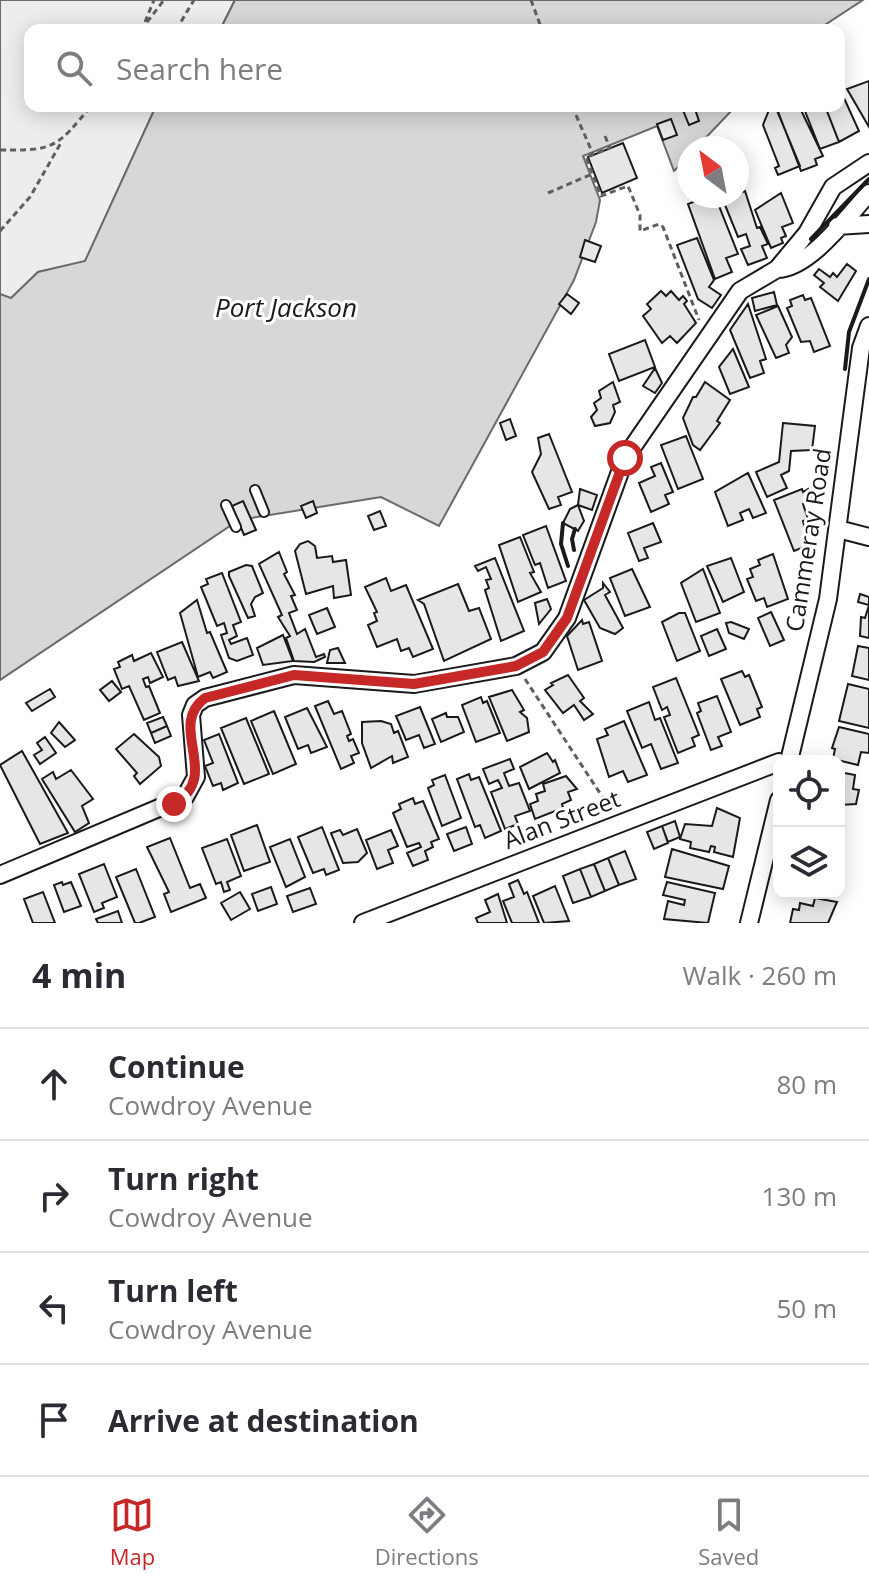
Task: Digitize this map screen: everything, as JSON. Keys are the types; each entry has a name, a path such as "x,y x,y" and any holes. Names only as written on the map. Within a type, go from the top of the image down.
{"street":[{"path":"0,875 185,797 196,777 191,715 195,705 205,698 294,675 414,684 516,666 543,652 567,618 625,458 740,291 777,269 807,233 833,187 869,163"},
{"path":"777,269 792,269 812,254 869,193"},
{"path":"837,226 869,224"},
{"name":"Cammeray Road","path":"785,755 828,599 861,348 869,326"},
{"path":"838,529 869,537"},
{"name":"Alan Street","path":"363,923 773,764"},
{"path":"749,923 773,825"}],"lane":[{"path":"255,490 264,512"},
{"path":"226,505 236,527"}],"path":[{"path":"144,24 154,0"},
{"path":"146,24 164,0"},
{"path":"180,24 194,0"},
{"path":"531,0 540,24"},
{"path":"0,231 30,197 62,141 86,112"},
{"path":"575,112 593,154"},
{"path":"605,136 609,145 586,157 601,196 628,186 640,215 640,231 659,224 663,227 702,326 711,336"},
{"path":"0,150 50,148 62,141"},
{"path":"548,193 591,174"},
{"path":"516,666 620,823"}],"shaded area":[{"path":"0,0 235,0 223,24 24,24 24,112 153,112 85,262 38,272 11,299 0,294"}],"water":[{"path":"235,0 863,0 826,24 223,24"},
{"name":"Port Jackson","path":"153,112 730,112 707,136 677,136 677,168 674,171 657,126 583,156 600,200 596,222 574,280 439,526 381,497 239,520 0,680 0,294 11,298 38,272 85,261"}],"building":[{"path":"869,81 869,127 847,89"},
{"path":"845,100 859,131 839,142 827,112 845,112"},
{"path":"684,112 696,112 699,121 689,125"},
{"path":"768,112 778,112 800,166 778,175 775,168 779,166 763,125"},
{"path":"778,112 802,112 823,156 815,159 817,165 801,171"},
{"path":"805,112 827,112 839,142 820,149"},
{"path":"671,119 677,135 663,140 657,124"},
{"path":"623,143 637,178 602,193 588,157"},
{"path":"781,193 793,223 782,227 786,236 781,238 783,243 771,248 755,210"},
{"path":"749,203 757,228 760,227 768,244 762,246 767,258 748,265 741,249 750,246 746,234 738,237 726,208 749,208"},
{"path":"689,208 720,208 738,254 726,258 732,272 715,279"},
{"path":"697,238 714,280 709,287 721,295 712,308 698,299 677,245"},
{"path":"585,240 601,246 595,262 580,257"},
{"path":"847,264 856,271 838,301 820,287 824,283 814,275 819,269 830,277 833,273 837,277"},
{"path":"661,291 666,296 671,291 679,300 683,296 687,301 684,304 696,323 677,343 670,336 662,343 643,316 651,309 647,304"},
{"path":"774,292 777,305 755,311 752,298"},
{"path":"567,294 579,303 571,314 559,304"},
{"path":"803,295 805,300 811,298 830,346 814,352 810,341 801,342 787,308 792,306 790,300"},
{"path":"748,304 766,359 760,361 764,373 750,378 730,330"},
{"path":"778,306 792,337 786,345 789,353 776,358 756,315"},
{"path":"645,340 655,367 619,381 609,354"},
{"path":"733,349 749,387 730,394 719,367"},
{"path":"655,368 662,383 655,393 643,386"},
{"path":"613,382 620,402 613,405 615,412 610,423 595,426 591,417 597,410 594,403 601,398 599,391"},
{"path":"705,382 730,400 717,421 720,423 700,450 693,445 683,418 693,397"},
{"path":"510,419 516,436 506,440 500,423"},
{"path":"783,423 815,426 812,450 791,451 789,471 781,475 787,488 767,497 756,472 779,462"},
{"path":"549,434 572,492 558,497 561,505 549,509 532,472 541,454 538,438"},
{"path":"686,436 703,479 678,489 661,445"},
{"path":"661,463 673,492 665,495 669,504 651,512 639,483 655,476 651,467"},
{"path":"748,473 766,513 753,518 749,509 740,513 743,520 728,526 715,492"},
{"path":"580,489 597,495 592,510 578,505"},
{"path":"802,489 803,492 808,489 812,498 803,504 808,519 803,521 809,545 794,551 774,500"},
{"path":"243,501 256,530 244,535 232,506"},
{"path":"313,501 317,513 306,518 301,506"},
{"path":"578,505 584,521 578,531 563,523 570,509"},
{"path":"380,511 386,526 374,530 368,516"},
{"path":"653,523 661,542 644,548 648,558 639,561 628,533"},
{"path":"546,526 566,581 548,588 540,563 535,565 523,535"},
{"path":"520,537 534,572 530,573 541,592 518,602 499,545"},
{"path":"308,541 315,546 317,558 332,556 333,562 346,560 351,595 334,598 333,586 306,594 295,551 300,544"},
{"path":"279,552 287,572 284,574 295,595 291,596 297,610 289,613 297,634 305,629 316,657 324,654 325,657 314,662 294,661 286,638 290,636 278,617 282,615 259,564"},
{"path":"773,554 788,599 767,607 764,598 756,601 747,579 753,577 750,569 760,565 758,560"},
{"path":"495,558 524,631 501,641 485,590 489,588 486,580 491,579 486,567 478,571 475,566"},
{"path":"731,558 744,592 723,602 707,566"},
{"path":"246,565 252,566 263,593 255,597 251,604 255,616 248,618 229,576 229,572"},
{"path":"632,569 650,607 625,616 610,578"},
{"path":"703,569 720,613 696,622 681,583"},
{"path":"222,573 241,622 233,625 237,636 229,640 231,644 247,638 253,655 237,661 229,658 221,635 227,633 224,623 217,626 201,587 208,584 206,579"},
{"path":"386,578 391,591 406,585 433,649 413,657 409,648 401,651 397,639 377,647 368,625 377,621 374,613 377,612 365,587"},
{"path":"603,583 610,592 605,595 623,628 615,634 600,628 584,600 603,588"},
{"path":"458,584 469,611 479,608 491,639 444,661 424,604 418,600"},
{"path":"860,594 869,597 869,605 858,602"},
{"path":"547,599 551,609 539,624 535,603"},
{"path":"197,600 207,633 210,632 227,672 213,678 210,672 198,677 180,613"},
{"path":"869,605 869,638 860,636 861,617 865,618"},
{"path":"327,608 335,627 317,634 309,615"},
{"path":"771,612 784,640 770,646 758,618"},
{"path":"685,613 700,651 677,661 662,622"},
{"path":"582,620 583,624 589,622 602,661 578,670 567,636"},
{"path":"726,623 749,629 744,639 729,633"},
{"path":"717,629 726,649 709,656 701,636"},
{"path":"283,635 293,661 263,665 257,648"},
{"path":"182,642 199,681 178,686 175,677 168,680 157,652"},
{"path":"858,646 869,648 869,680 852,676"},
{"path":"338,648 345,663 327,663 330,650"},
{"path":"151,653 163,677 150,683 148,677 143,679 160,713 144,720 129,686 122,689 114,669 120,667 118,662 132,655 134,661"},
{"path":"742,671 745,677 749,675 762,707 757,709 760,717 740,725 721,679"},
{"path":"568,675 584,698 580,701 593,714 584,720 574,705 563,713 545,690 553,685 551,683"},
{"path":"676,678 699,735 692,738 695,746 678,753 664,717 670,715 667,707 662,710 653,687"},
{"path":"112,681 121,692 109,701 100,690"},
{"path":"848,684 869,689 869,728 839,721"},
{"path":"50,689 55,697 32,711 26,703"},
{"path":"512,690 524,710 520,712 527,718 529,732 507,741 489,697"},
{"path":"717,696 731,732 718,737 722,746 711,750 697,713 701,711 698,703"},
{"path":"481,697 483,703 487,701 500,733 476,742 462,705"},
{"path":"328,701 334,714 342,711 351,734 347,736 349,741 353,739 359,753 351,756 354,763 341,769 315,706"},
{"path":"649,702 655,720 660,718 678,763 661,769 651,744 642,748 627,711"},
{"path":"420,707 435,744 424,748 419,735 406,740 396,716"},
{"path":"307,708 327,747 311,753 308,745 298,749 285,717"},
{"path":"274,711 296,764 273,774 251,721"},
{"path":"446,713 447,717 458,717 464,732 441,742 432,719"},
{"path":"163,717 167,726 151,733 147,723"},
{"path":"246,718 269,774 244,784 221,728"},
{"path":"624,721 647,775 628,782 623,771 609,777 597,739 608,735 605,729"},
{"path":"59,722 75,740 65,747 51,733"},
{"path":"362,722 391,724 394,733 398,731 408,757 393,763 392,756 371,768 362,743"},
{"path":"167,726 171,736 155,743 151,733"},
{"path":"839,727 869,734 869,753 861,752 858,765 845,762 845,755 834,755 835,749 832,748"},
{"path":"134,734 159,757 161,766 140,784 134,776 137,773 116,749"},
{"path":"219,734 238,783 223,790 221,783 213,786 205,766 213,763 204,740"},
{"path":"45,737 56,753 40,764 34,755 42,750 37,743"},
{"path":"22,751 68,833 40,844 0,765"},
{"path":"547,753 553,762 555,760 560,773 529,789 520,767"},
{"path":"510,759 514,769 504,773 509,786 519,783 530,811 515,816 518,824 505,829 491,792 502,788 498,780 489,784 483,769"},
{"path":"71,770 93,799 82,806 89,823 75,832 42,779 53,772 56,779"},
{"path":"845,773 855,775 853,789 859,790 856,804 845,805"},
{"path":"469,774 471,780 479,777 501,831 485,838 480,825 475,827 457,779"},
{"path":"445,775 461,818 442,826 428,788 434,785 432,780"},
{"path":"566,776 577,789 568,792 571,800 562,804 563,808 535,819 530,804 538,801 536,794 545,791 543,784"},
{"path":"413,798 415,804 423,801 439,839 431,842 433,847 425,851 428,860 413,866 407,853 421,847 419,843 407,847 393,813 401,809 399,804"},
{"path":"717,808 740,818 733,857 714,852 715,847 711,846 709,852 690,848 691,842 680,839 685,824 712,826"},
{"path":"675,821 680,837 668,842 662,826"},
{"path":"257,825 270,862 244,871 231,835"},
{"path":"662,826 668,843 654,849 647,832"},
{"path":"322,827 339,870 326,875 324,869 313,873 298,837"},
{"path":"466,827 472,844 454,851 447,834"},
{"path":"357,829 367,853 358,862 343,863 331,833 340,830 343,835"},
{"path":"391,830 398,846 388,850 393,863 377,869 366,840"},
{"path":"170,838 190,888 200,884 206,898 171,912 164,894 169,892 147,847"},
{"path":"227,839 241,876 227,882 230,890 224,892 221,882 216,884 202,848"},
{"path":"290,839 305,877 286,887 270,847"},
{"path":"672,849 729,866 723,889 665,877"},
{"path":"625,851 636,879 619,885 608,858"},
{"path":"608,858 619,885 605,891 594,864"},
{"path":"104,864 117,897 102,903 104,908 94,912 79,874"},
{"path":"594,864 605,891 591,897 580,869"},
{"path":"136,869 155,917 139,923 135,923 116,877"},
{"path":"580,869 591,897 573,903 563,876"},
{"path":"518,880 524,894 527,892 539,923 512,923 503,901 514,897 509,884"},
{"path":"62,882 63,885 71,882 81,906 64,912 54,885"},
{"path":"667,882 715,893 708,923 664,919 668,901 684,905 685,900 663,895"},
{"path":"555,886 569,921 544,923 533,896"},
{"path":"271,887 277,904 258,911 252,894"},
{"path":"310,888 316,904 293,912 287,896"},
{"path":"43,892 55,923 33,923 24,899"},
{"path":"240,892 250,909 231,920 221,903"},
{"path":"498,894 507,923 478,923 476,918 490,912 485,900"},
{"path":"815,899 837,902 828,923 790,923 793,909 799,910 800,903 813,906"},
{"path":"118,911 122,923 98,923 96,919"}],"wall":[{"path":"811,239 869,179"},
{"path":"845,369 849,332 869,279"},
{"path":"563,523 561,544 568,566"},
{"path":"574,550 572,539 575,529"}],"route":[{"path":"174,804 193,788 196,777 191,715 195,705 205,698 294,675 414,684 516,666 543,652 567,618 625,458"}]}
